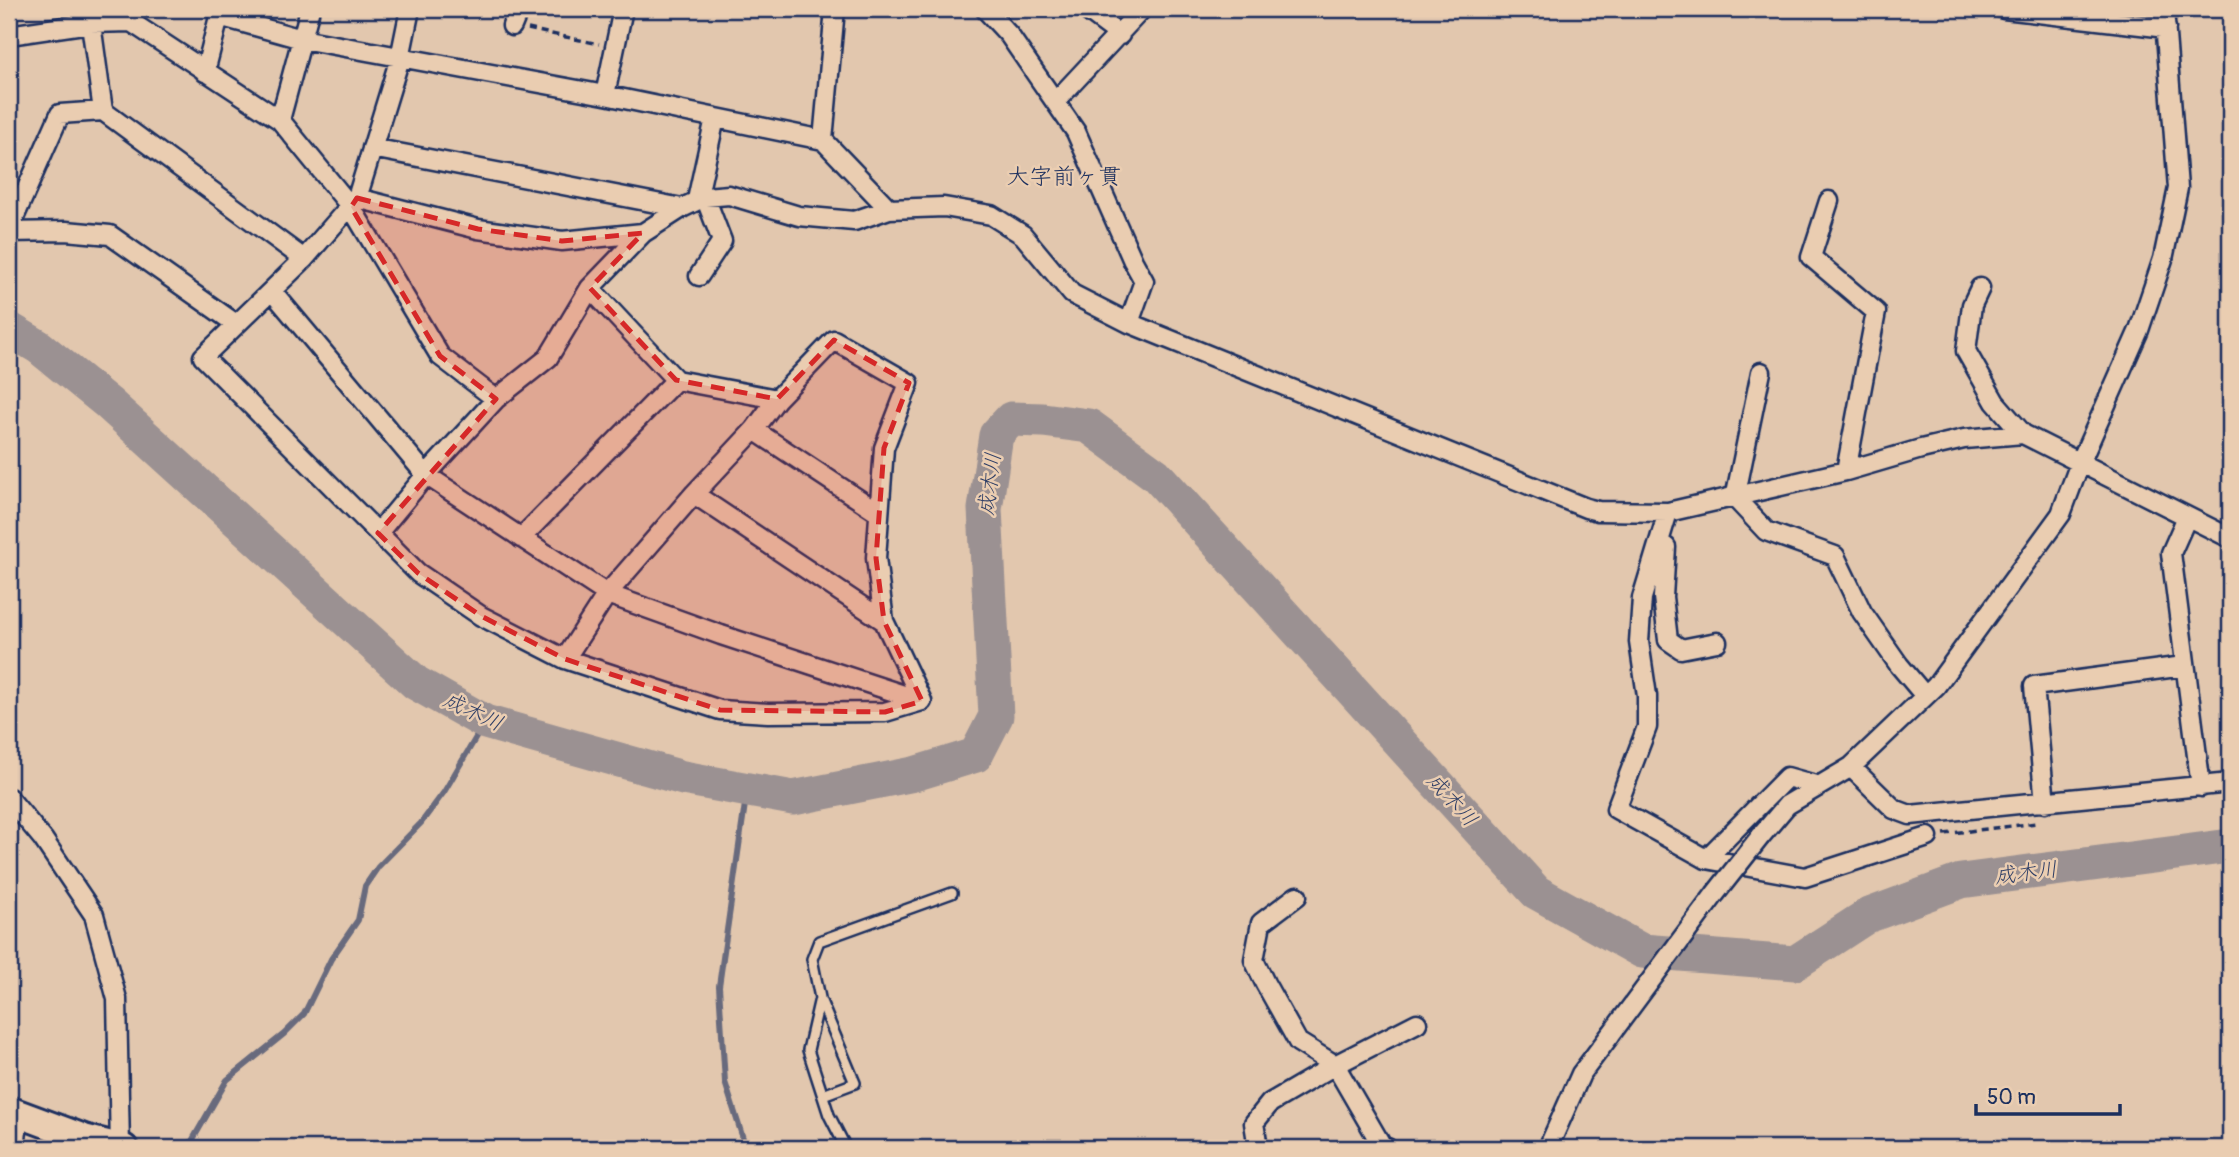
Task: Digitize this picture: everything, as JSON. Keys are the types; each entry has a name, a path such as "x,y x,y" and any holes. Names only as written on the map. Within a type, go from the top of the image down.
{"main road":[{"path":"14,1112 84,1138 122,1148"}],"street":[{"path":"280,120 310,9"},
{"path":"410,9 400,58 354,203 304,259 203,357 418,573 481,616 565,659 720,710 768,713 885,712 922,701"},
{"path":"512,26 519,9"},
{"path":"604,95 617,47 623,9"},
{"path":"823,140 835,9"},
{"path":"985,9 1009,35 1076,132 1144,281 1129,323"},
{"path":"1085,9 1120,35"},
{"path":"1056,101 1142,9"},
{"path":"2004,9 2166,28"},
{"path":"1548,1148 1581,1074 1760,838 1787,805 1851,767 1936,686 2061,514 2080,463 2139,330 2163,259 2178,188 2164,9"},
{"path":"205,72 220,13 302,38 823,140 888,209"},
{"path":"89,16 103,111"},
{"path":"9,35 89,16 131,22 280,120 354,203 440,356 496,399"},
{"path":"236,324 110,235 9,230 60,114 103,111 304,259"},
{"path":"694,202 715,118"},
{"path":"372,148 694,202 722,241 699,276"},
{"path":"378,533 426,475 496,399 548,358 590,288 643,233 694,202 729,195 799,216 854,221 888,209 944,207 991,215 1023,234 1072,294 1129,323 1598,511 1668,512 1846,471 1964,439 2022,434"},
{"path":"1829,201 1811,257 1876,312 1846,471"},
{"path":"354,203 478,229 562,241 643,233"},
{"path":"590,288 676,380 777,399"},
{"path":"1980,288 1972,304 1966,351 1995,402 2022,434 2230,538"},
{"path":"272,291 426,475 607,594 721,635 922,701"},
{"path":"565,659 607,594 754,430 777,399 834,340 909,383 884,448 876,558 884,621 922,701"},
{"path":"1735,498 1761,372"},
{"path":"521,538 676,380"},
{"path":"754,430 878,512"},
{"path":"694,494 884,621"},
{"path":"1735,498 1766,531 1835,556 1862,612 1899,665 1925,696"},
{"path":"1668,512 1663,597 1668,640 1681,649 1717,642"},
{"path":"1668,512 1642,598 1639,642 1647,696 1647,727 1616,809 1706,859 1805,877 1928,837"},
{"path":"2187,517 2171,553 2201,787"},
{"path":"2045,803 2035,686 2184,666"},
{"path":"1851,767 1894,809 1910,816 2230,783"},
{"path":"1706,859 1787,777 1819,786"},
{"path":"9,799 43,839 94,915 117,999 122,1148"},
{"path":"1297,896 1261,923 1254,960 1298,1042 1335,1065 1382,1146 1387,1148"},
{"path":"1258,1148 1254,1123 1270,1103 1335,1065 1417,1023"},
{"path":"14,1112 15,1148"}],"lane":[{"path":"823,1095 855,1083 820,998 812,959 819,941 951,893"},
{"path":"820,998 808,1050 829,1115 846,1148"}],"path":[{"path":"512,26 617,47"}],"highlighted area":[{"path":"357,198 478,229 562,241 643,233 590,288 676,380 777,399 834,340 909,383 884,448 876,558 884,621 922,701 885,712 720,710 565,659 481,616 418,573 378,533 496,399 440,356 351,207"}],"waterway":[{"name":"成木川","path":"9,329 39,347 108,403 416,683 485,722 683,778 793,798 914,774 976,755 996,716 985,509 996,435 1011,419 1043,420 1089,426 1156,475 1536,892 1642,951 1795,963 1867,916 1961,881 2230,846"},
{"path":"188,1148 227,1080 284,1034 304,1014 331,959 358,920 365,886 378,867 421,823 444,792 485,722"},
{"path":"746,1148 725,1082 719,986 747,790"}],"district":[{"name":"大字前ヶ貫","path":"1064,176"}]}
